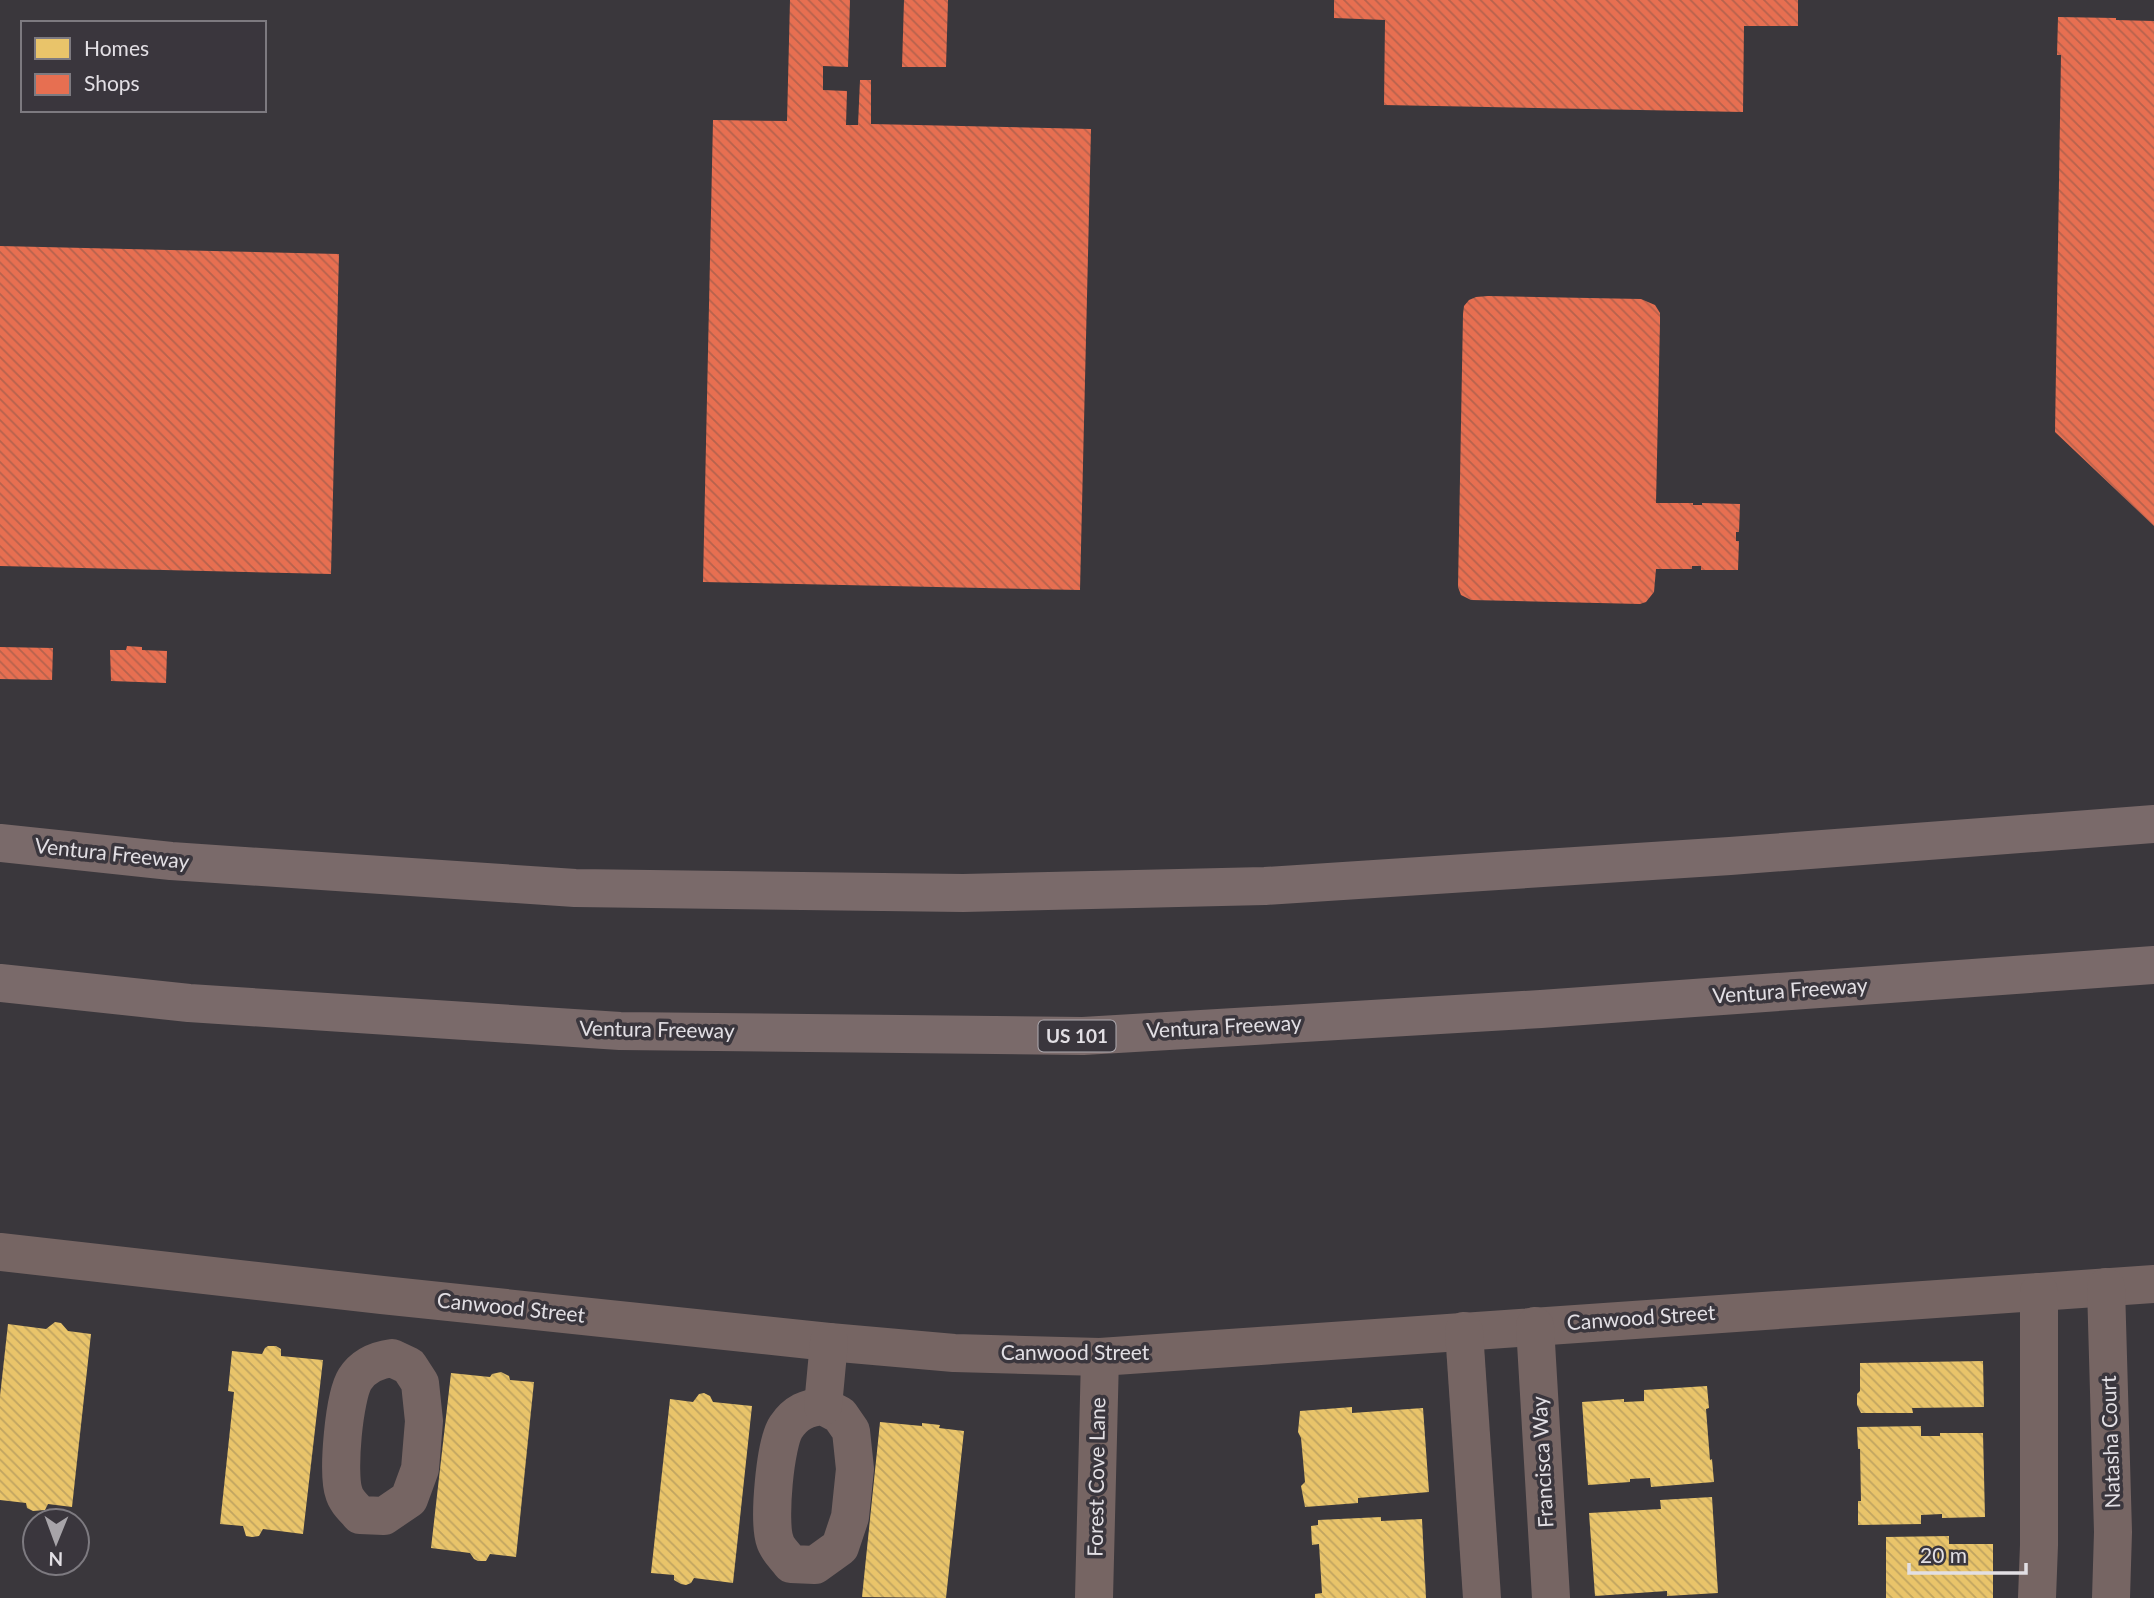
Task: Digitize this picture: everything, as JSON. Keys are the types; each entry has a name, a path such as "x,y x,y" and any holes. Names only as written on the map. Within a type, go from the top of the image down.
{"highway":[{"name":"Ventura Freeway","path":"0,842 171,861 575,888 963,893 1265,886 1730,856 2154,824"},
{"name":"Ventura Freeway","path":"0,983 189,1003 620,1031 1083,1036 1541,1009 2154,965"}],"street":[{"name":"Canwood Street","path":"0,1252 829,1342 954,1353 1100,1357 2154,1284"},
{"name":"Natasha Court","path":"2106,1287 2113,1532 2111,1598"},
{"path":"2037,1598 2039,1292"},
{"path":"392,1357 399,1297"},
{"name":"Francisca Way","path":"1535,1326 1551,1598"},
{"path":"1464,1331 1482,1598"},
{"path":"823,1406 829,1342"},
{"name":"Forest Cove Lane","path":"1094,1598 1100,1357"}],"building: Homes":[{"path":"55,1322 61,1323 68,1331 91,1334 72,1507 48,1504 46,1507 27,1507 26,1503 0,1500 0,1396 8,1324 46,1329"},
{"path":"268,1346 281,1349 281,1356 323,1360 303,1534 263,1529 259,1536 252,1537 246,1536 243,1526 220,1524 234,1392 228,1391 232,1351 262,1354"},
{"path":"1983,1361 1984,1407 1912,1408 1913,1413 1861,1413 1857,1405 1860,1363"},
{"path":"501,1372 509,1376 510,1380 534,1382 516,1557 490,1554 486,1561 478,1561 470,1553 431,1548 451,1373 490,1377"},
{"path":"1707,1386 1709,1408 1706,1409 1714,1482 1651,1487 1650,1478 1588,1485 1582,1402 1624,1399 1624,1402 1644,1401 1644,1390"},
{"path":"699,1394 710,1396 713,1402 752,1406 733,1583 694,1578 686,1585 674,1580 674,1575 651,1573 670,1399 693,1402"},
{"path":"1352,1407 1352,1413 1423,1408 1429,1492 1358,1498 1358,1503 1305,1507 1301,1486 1305,1482 1301,1438 1298,1432 1300,1411"},
{"path":"880,1422 922,1426 922,1423 964,1431 946,1598 862,1597"},
{"path":"1921,1426 1921,1436 1983,1433 1985,1517 1942,1518 1942,1514 1921,1515 1921,1524 1858,1525 1858,1501 1861,1501 1857,1427"},
{"path":"1712,1497 1718,1593 1667,1596 1667,1591 1595,1596 1589,1513 1661,1509 1660,1500"},
{"path":"1381,1517 1381,1521 1422,1519 1426,1598 1315,1598 1315,1594 1322,1593 1319,1544 1312,1545 1311,1526 1318,1525 1318,1520"},
{"path":"1949,1536 1949,1544 1993,1544 1993,1598 1886,1598 1886,1537"}],"building: Shops":[{"path":"790,0 850,0 848,67 823,66 823,90 847,91 846,125 858,125 860,80 871,80 871,124 1091,129 1080,590 703,582 713,120 787,121"},
{"path":"904,0 948,0 946,67 902,67"},
{"path":"1334,0 1798,0 1798,26 1744,26 1743,112 1384,105 1385,20 1334,18"},
{"path":"2058,17 2154,21 2154,526 2055,432 2061,55 2057,55"},
{"path":"0,246 339,254 331,574 0,566"},
{"path":"1488,296 1641,299 1655,305 1660,313 1656,503 1740,504 1739,532 1736,532 1736,541 1739,541 1738,570 1701,570 1701,566 1692,566 1692,569 1656,569 1654,592 1646,602 1640,604 1471,600 1461,595 1458,587 1463,314 1464,306 1469,300"},
{"path":"127,646 142,647 142,650 167,651 166,683 111,681 110,650 126,650"},
{"path":"0,647 53,648 52,680 0,679"}]}
